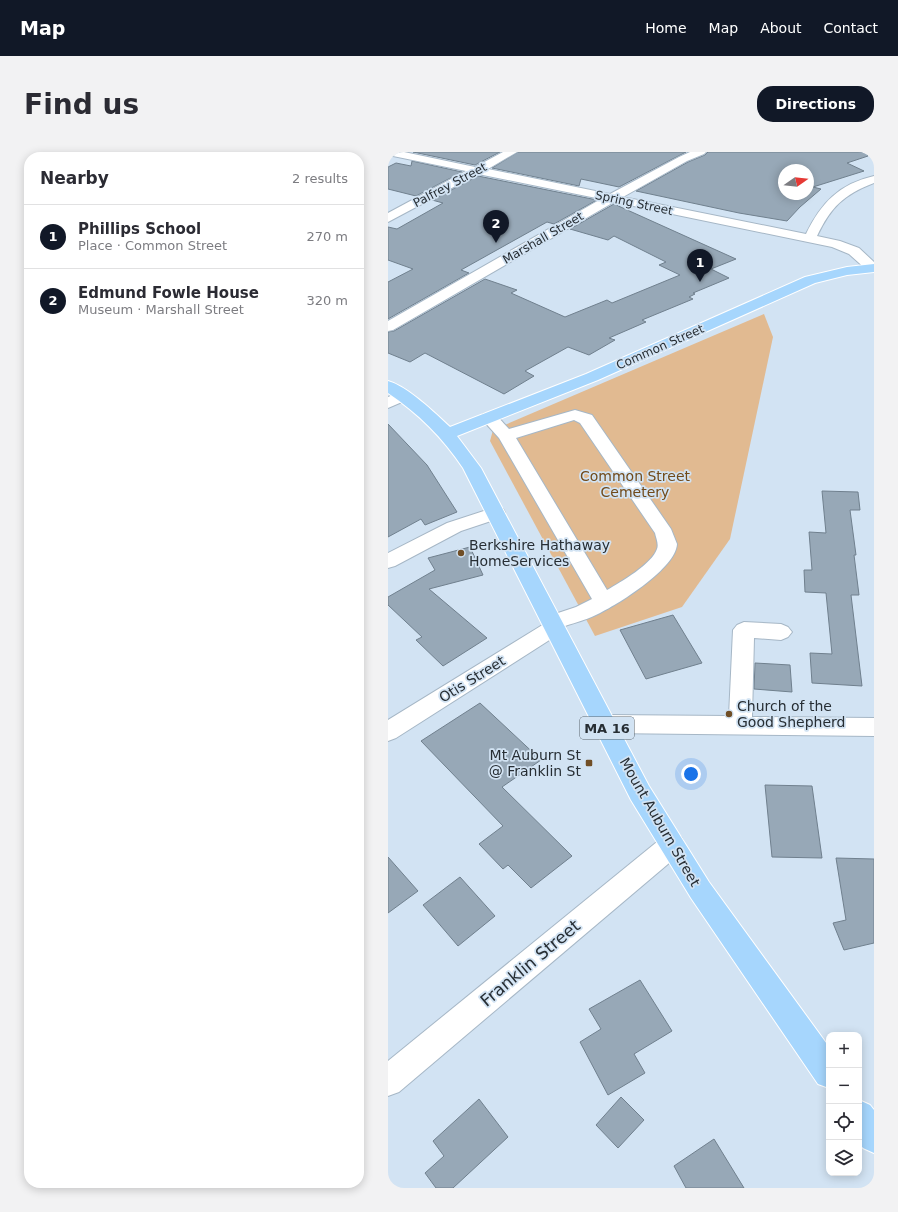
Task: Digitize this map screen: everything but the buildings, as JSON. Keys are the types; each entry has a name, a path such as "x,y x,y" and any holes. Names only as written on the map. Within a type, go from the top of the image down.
{"main road":[{"name":"Common Street","path":"448,434 636,358 810,280 847,271 874,268"},
{"name":"Mount Auburn Street","path":"393,395 429,416 448,434 472,468 554,624 640,793 704,896 826,1069"}],"street":[{"name":"Spring Street","path":"388,152 405,154 477,171 810,238 846,247 862,257 874,268"},
{"name":"Palfrey Street","path":"388,218 511,152"},
{"name":"Marshall Street","path":"388,327 612,198 683,159 700,152"},
{"path":"810,238 819,218 831,202 850,190 874,179"},
{"name":"Otis Street","path":"388,732 554,624 584,612 622,591 656,565 667,549 667,540 664,533 586,419 575,415 570,416 506,436"},
{"path":"489,418 506,436 604,602"},
{"path":"388,561 454,527 496,513"},
{"path":"740,726 744,630 781,632"},
{"path":"605,724 874,727"},
{"name":"Franklin Street","path":"388,1081 672,845"}],"green space":[{"name":"Common Street Cemetery","path":"764,314 773,337 730,539 682,607 595,636 490,441 493,430"}],"place":[{"name":"Edmund Fowle House","path":"496,243"},
{"name":"Phillips School","path":"700,282"},
{"name":"Berkshire Hathaway HomeServices","path":"461,553"},
{"name":"Church of the Good Shepherd","path":"729,714"},
{"name":"Mt Auburn St @ Franklin St","path":"589,763"}]}
